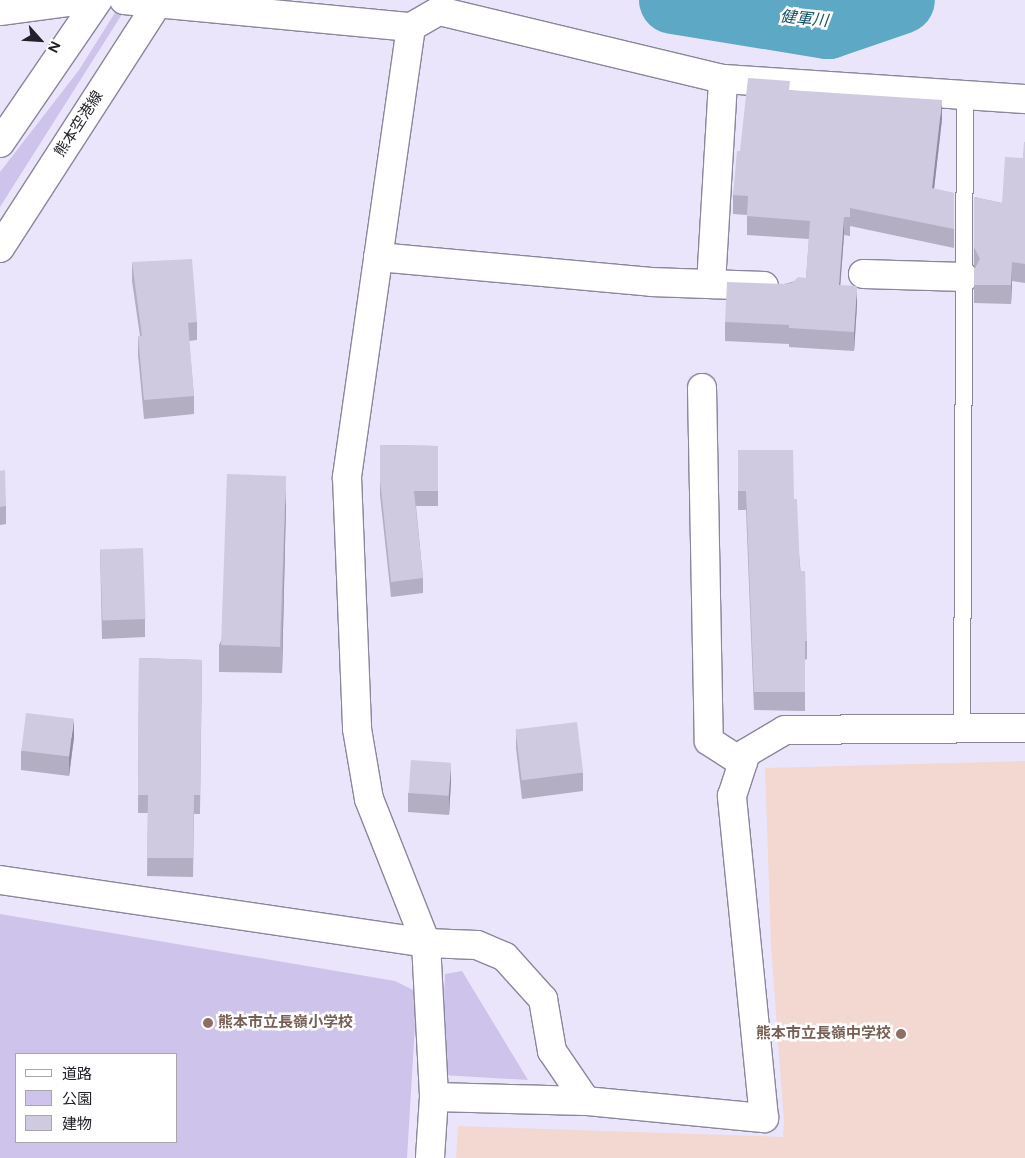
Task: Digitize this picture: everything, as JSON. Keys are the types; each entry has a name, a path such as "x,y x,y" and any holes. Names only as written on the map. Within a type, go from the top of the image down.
{"street":[{"path":"0,11 82,0"},
{"path":"0,143 98,0"},
{"path":"124,0 411,27 439,11 723,78 1025,99"},
{"name":"熊本空港線","path":"0,248 158,2"},
{"path":"411,27 347,477 356,729 369,799 426,943 434,1097 430,1158"},
{"path":"711,284 723,78"},
{"path":"378,258 651,282 785,287"},
{"path":"863,274 964,277"},
{"path":"702,388 709,741 743,763"},
{"path":"434,1097 586,1101 764,1118 732,796 746,752 785,730 1025,728"},
{"path":"0,880 426,943 477,945 505,957 543,999 552,1050 586,1101"}],"lane":[{"path":"962,728 965,96"}],"shaded area":[{"name":"熊本市立長嶺中学校","path":"1025,761 1025,1158 456,1158 458,1126 783,1137 784,1122 771,945 765,768"}],"green space":[{"path":"123,0 131,0 0,207 0,172 79,70"},
{"name":"熊本市立長嶺小学校","path":"0,914 395,981 417,992 407,1158 0,1158"},
{"path":"462,971 528,1080 441,1075 445,974"}],"building":[{"path":"748,78 790,81 789,90 942,100 932,188 954,193 954,229 850,208 850,217 844,217 839,285 857,286 854,332 789,328 789,325 725,322 727,282 784,284 792,283 798,277 806,278 810,221 747,216 748,196 733,195 737,151 740,151"},
{"path":"1024,142 1025,264 1012,262 1011,285 974,285 974,270 980,259 974,247 974,197 1002,203 1005,157 1023,158"},
{"path":"192,259 197,322 188,323 194,396 144,400 138,336 142,336 132,262"},
{"path":"380,445 438,446 438,491 414,491 423,578 391,582 380,480"},
{"path":"738,450 793,450 794,499 797,499 800,571 805,571 807,641 805,641 805,692 754,692 746,491 738,491"},
{"path":"5,470 6,506 0,507 0,471"},
{"path":"227,474 286,476 280,647 221,645"},
{"path":"143,548 145,619 103,620 100,550"},
{"path":"139,658 202,660 200,795 194,795 193,858 147,858 148,795 138,795"},
{"path":"26,713 74,719 69,757 21,751"},
{"path":"577,722 583,773 522,780 515,730"},
{"path":"411,760 451,763 449,796 409,793"}],"waterway":[{"name":"健軍川","path":"673,0 828,25 901,0"}],"place":[{"name":"熊本市立長嶺小学校","path":"208,1023"},
{"name":"熊本市立長嶺中学校","path":"901,1034"}]}
